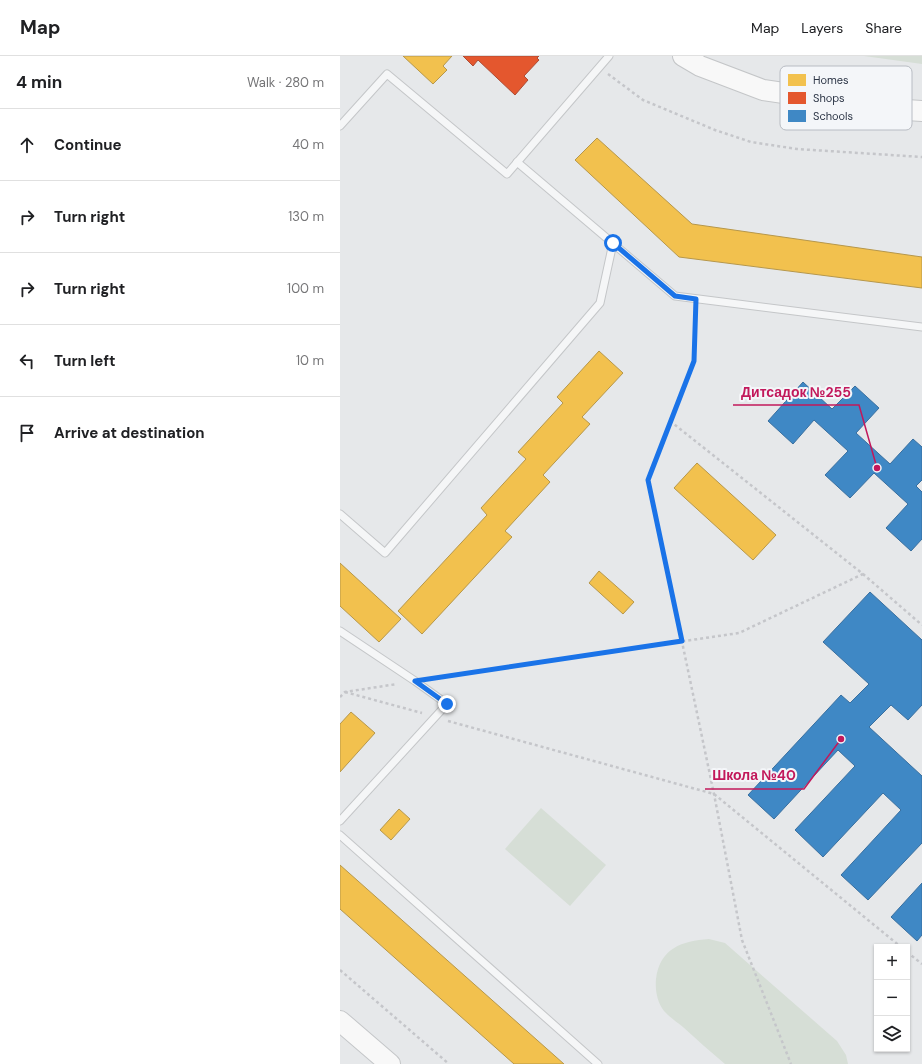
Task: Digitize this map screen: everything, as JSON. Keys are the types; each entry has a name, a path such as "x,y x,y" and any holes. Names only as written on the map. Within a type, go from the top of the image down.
{"main road":[{"path":"683,56 700,66 763,90 780,93"},
{"path":"912,110 922,111"},
{"path":"340,1021 390,1064"}],"lane":[{"path":"340,126 387,74 507,174 609,56"},
{"path":"517,162 675,296 922,327"},
{"path":"340,514 385,552 600,303 613,243"},
{"path":"340,631 447,704 340,821"},
{"path":"340,834 598,1064"}],"path":[{"path":"599,67 643,100 715,130 751,142 797,149 922,157"},
{"path":"696,299 694,361 648,480 714,794 742,940 791,1064"},
{"path":"670,420 863,574 922,625"},
{"path":"340,697 345,692 739,632 863,574"},
{"path":"345,692 714,794 897,944"},
{"path":"910,954 922,964"},
{"path":"340,970 449,1064"}],"shaded area":[{"path":"864,56 922,56 922,64"},
{"path":"541,808 606,865 570,906 505,849"},
{"path":"709,939 725,943 837,1041 846,1055 848,1064 725,1064 668,1015 660,1004 656,992 658,968 662,960 667,953 681,944"}],"building: Homes":[{"path":"403,56 452,56 443,66 447,70 433,84"},
{"path":"597,138 692,224 922,257 922,288 679,257 575,160"},
{"path":"599,351 623,373 582,417 590,424 543,475 550,482 505,531 512,537 422,634 398,611 487,515 481,508 526,459 518,452 563,403 557,397"},
{"path":"697,463 776,535 753,560 674,488"},
{"path":"340,563 401,619 379,642 340,606"},
{"path":"599,571 634,602 623,614 589,583"},
{"path":"351,712 375,733 340,772 340,724"},
{"path":"399,809 410,819 391,840 380,830"},
{"path":"340,865 564,1064 514,1064 340,909"}],"building: Shops":[{"path":"463,56 539,56 537,58 539,60 524,76 528,80 515,95 478,60 473,66"}],"building: Schools":[{"path":"803,382 832,409 855,386 879,408 856,433 890,464 913,439 922,447 922,480 916,486 922,492 922,539 911,551 886,528 908,504 874,473 850,498 825,475 848,451 814,420 793,444 768,421"},
{"path":"870,592 922,640 922,705 908,720 891,705 869,727 922,776 922,843 868,900 841,875 901,810 883,793 823,857 795,830 855,766 838,750 774,819 748,795 841,695 850,703 869,684 823,642"},
{"path":"922,883 922,935 917,941 891,917"}],"place":[{"name":"Дитсадок №255","path":"877,468"},
{"name":"Школа №40","path":"841,739"}],"route":[{"path":"447,704 415,681 682,641 648,480 694,361 696,299 675,296 613,243"}]}
